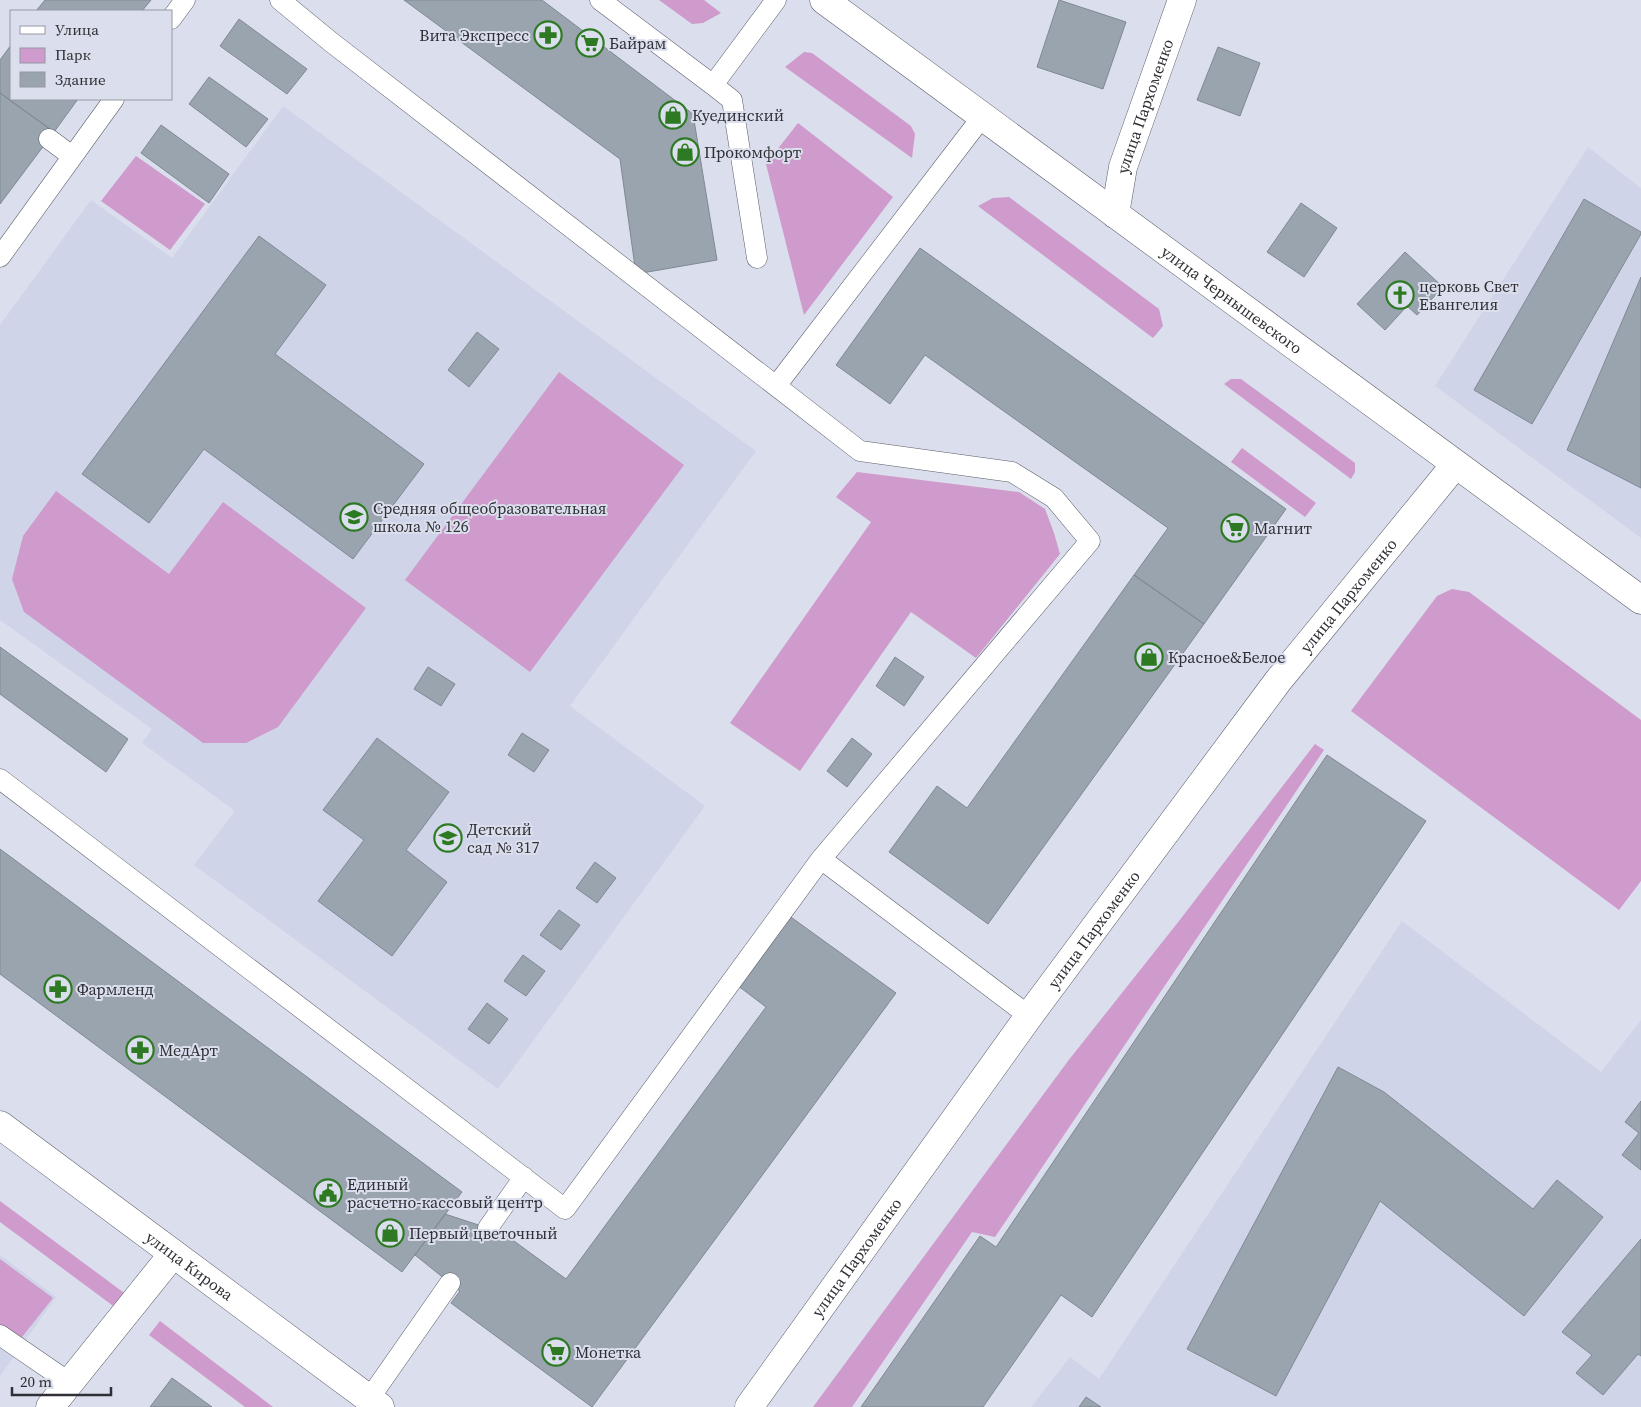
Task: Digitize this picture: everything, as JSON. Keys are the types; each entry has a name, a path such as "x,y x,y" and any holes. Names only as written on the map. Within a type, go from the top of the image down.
{"street":[{"name":"улица Чернышевского","path":"824,0 1641,600"},
{"name":"улица Пархоменко","path":"1115,214 1123,167 1182,0"},
{"name":"улица Пархоменко","path":"749,1407 1029,1016 1278,681 1455,465"},
{"name":"улица Кирова","path":"0,1125 374,1403"},
{"path":"50,1407 173,1254"}],"lane":[{"path":"172,18 185,0"},
{"path":"0,779 565,1209 821,859 1090,541 1054,498 1012,472 860,451 331,42 280,0"},
{"path":"600,0 732,100 757,258"},
{"path":"713,85 776,0"},
{"path":"0,256 113,100"},
{"path":"776,386 982,116"},
{"path":"49,139 72,156"},
{"path":"821,859 1029,1016"},
{"path":"488,1228 524,1177"},
{"path":"374,1403 450,1283"},
{"path":"0,1335 70,1383"}],"shaded area":[{"name":"Средняя общеобразовательная школа № 126","path":"283,106 756,451 570,706 705,806 498,1089 194,865 235,811 142,743 152,729 0,620 0,325 91,200 172,258"},
{"path":"1588,147 1641,188 1641,538 1435,386"},
{"path":"1402,921 1601,1072 1641,1020 1641,1407 1031,1407 1070,1357 1099,1379"},
{"path":"0,1255 56,1297 0,1376"}],"green space":[{"path":"659,0 704,0 721,13 703,23 692,24"},
{"path":"804,52 812,53 911,126 915,134 912,158 785,67"},
{"path":"798,123 893,197 804,315 766,164"},
{"path":"136,156 205,204 170,250 101,201"},
{"path":"1009,197 1159,309 1163,326 1153,338 978,206 993,198"},
{"path":"559,372 684,465 530,672 405,580"},
{"path":"1231,379 1241,379 1355,463 1355,472 1351,479 1224,384"},
{"path":"1242,448 1316,503 1305,517 1231,462"},
{"path":"857,472 1019,492 1045,509 1060,554 976,658 911,612 800,771 730,723 871,522 836,497"},
{"path":"56,491 169,574 223,502 366,608 278,727 246,743 203,743 24,612 12,579 23,536"},
{"path":"1452,589 1469,592 1641,720 1641,881 1619,910 1351,711 1437,596"},
{"path":"1315,744 1324,750 995,1237 972,1232 852,1407 813,1407 1068,1061 1179,921"},
{"path":"0,1201 127,1295 116,1308 0,1222"},
{"path":"0,1259 53,1298 18,1342 0,1330"},
{"path":"160,1321 273,1407 245,1407 149,1335"}],"building":[{"path":"45,0 151,0 143,10 37,10"},
{"path":"404,0 542,0 693,114 717,260 636,274 620,159"},
{"path":"1059,0 1126,22 1103,89 1037,67"},
{"path":"239,19 307,69 287,94 220,46"},
{"path":"10,46 10,100 77,100 54,132 0,93 0,60"},
{"path":"1218,47 1260,63 1240,116 1197,100"},
{"path":"209,77 268,119 246,147 189,104"},
{"path":"0,93 54,132 0,204"},
{"path":"161,125 229,174 209,203 141,153"},
{"path":"1584,199 1641,232 1641,234 1532,424 1474,390"},
{"path":"1301,203 1337,228 1304,277 1267,252"},
{"path":"259,236 326,285 275,354 424,464 353,559 204,449 149,523 82,474"},
{"path":"920,248 1286,509 1204,624 1134,575 1168,528 925,355 890,404 836,365"},
{"name":"церковь Свет Евангелия","path":"1405,252 1443,287 1417,315 1407,306 1385,330 1357,304"},
{"path":"1641,277 1641,488 1567,450"},
{"path":"477,332 499,349 469,387 448,370"},
{"path":"1134,575 1204,624 988,924 889,852 937,786 967,808"},
{"path":"0,647 128,739 106,772 0,694"},
{"path":"895,657 924,677 904,706 876,686"},
{"path":"428,667 455,684 441,706 414,689"},
{"path":"522,733 549,750 534,772 508,755"},
{"path":"377,738 449,792 406,850 447,882 392,956 318,901 364,840 323,810"},
{"path":"852,738 872,754 847,787 827,771"},
{"path":"1327,755 1426,821 1092,1317 1061,1295 983,1407 861,1407 980,1236 996,1247"},
{"path":"0,849 462,1192 402,1272 0,974"},
{"path":"595,862 616,878 597,903 576,888"},
{"path":"559,910 580,925 561,950 540,935"},
{"path":"788,915 896,993 592,1407 451,1303 460,1291 415,1255 445,1214 503,1233 566,1279 766,1007 737,985"},
{"path":"523,955 545,971 526,996 504,981"},
{"path":"487,1003 508,1019 489,1044 468,1029"},
{"path":"1338,1067 1384,1092 1533,1209 1557,1180 1603,1217 1524,1316 1380,1201 1276,1396 1187,1349"},
{"path":"1641,1101 1641,1170 1622,1155 1639,1133 1625,1122"},
{"path":"1641,1239 1641,1356 1638,1354 1603,1395 1576,1373 1592,1355 1562,1332"},
{"path":"172,1378 212,1407 150,1407"},
{"path":"1086,1397 1101,1407 1079,1407"}],"place":[{"name":"Вита Экспресс","path":"548,35"},
{"name":"Байрам","path":"590,43"},
{"name":"Куединский","path":"673,115"},
{"name":"Прокомфорт","path":"685,152"},
{"name":"церковь Свет Евангелия","path":"1400,295"},
{"name":"Средняя общеобразовательная школа № 126","path":"354,517"},
{"name":"Магнит","path":"1235,528"},
{"name":"Красное&Белое","path":"1149,657"},
{"name":"Детский сад № 317","path":"448,838"},
{"name":"Фармленд","path":"58,989"},
{"name":"МедАрт","path":"140,1050"},
{"name":"Единый расчетно-кассовый центр","path":"328,1193"},
{"name":"Первый цветочный","path":"390,1233"},
{"name":"Монетка","path":"556,1352"}]}
